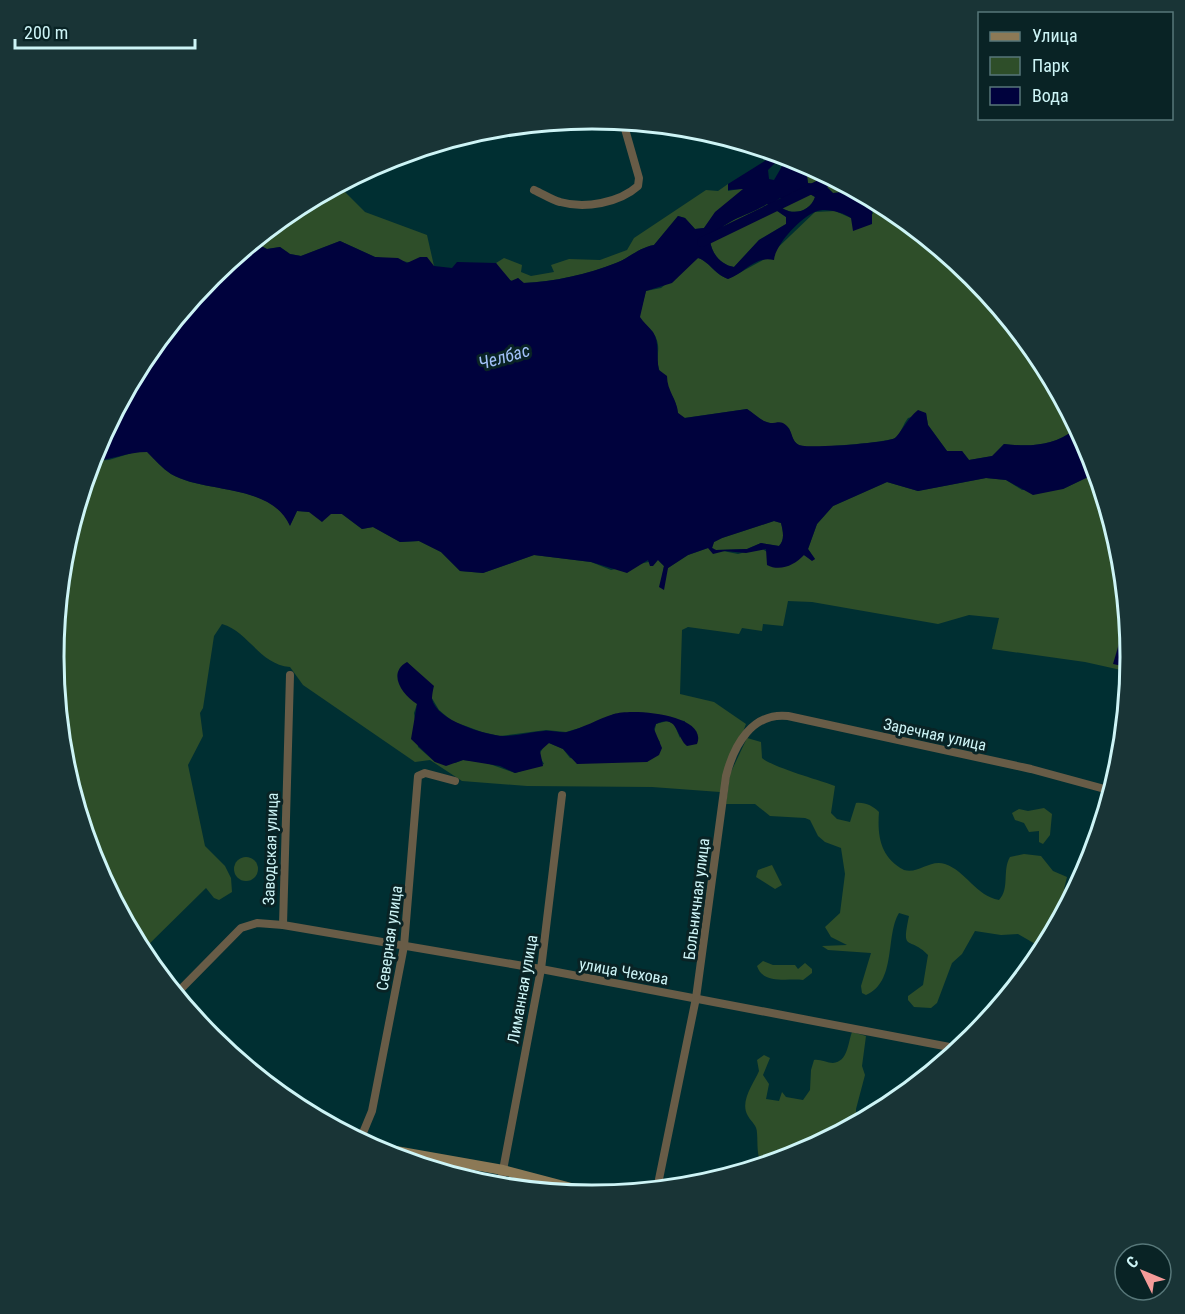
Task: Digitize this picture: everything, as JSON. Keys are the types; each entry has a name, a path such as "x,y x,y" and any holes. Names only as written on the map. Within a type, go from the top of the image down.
{"street":[{"path":"534,190 559,202 579,205 599,204 632,191 638,186 639,178 625,130"},
{"name":"Заводская улица","path":"182,988 241,928 258,923 283,925 290,675"},
{"name":"Заречная улица","path":"753,725 767,718 788,716 1031,769 1104,789"},
{"name":"Больничная улица","path":"659,1180 696,998 726,776 735,750 753,725"},
{"name":"Северная улица","path":"363,1133 372,1111 404,946 418,776 425,773 455,782"},
{"name":"Лиманная улица","path":"502,1177 541,969 562,795"},
{"name":"улица Чехова","path":"283,925 541,969 949,1047"},
{"path":"408,1152 503,1170 555,1184"}],"green space":[{"path":"807,176 842,192 833,193 826,186 808,183"},
{"path":"728,184 728,191 745,188 715,213 704,228 695,229 685,218 678,216 654,245 605,267 558,279 523,283 518,278 514,282 505,277 496,263 504,258 522,265 521,272 531,276 554,272 551,265 569,259 600,260 627,250 634,238 706,190 718,191"},
{"path":"803,190 815,197 808,207 802,210 791,212 785,210 776,201"},
{"path":"344,191 365,212 427,235 434,266 375,257 340,241 301,256 290,254 280,247 267,249 261,246 299,218"},
{"path":"767,204 786,217 786,224 759,240 734,267 721,261 711,246 710,241 715,234 728,223"},
{"path":"873,210 886,218 941,260 989,309 1032,364 1070,432 1041,444 1004,444 993,456 969,460 962,451 947,451 928,425 926,413 908,418 897,436 890,440 809,447 797,443 789,428 763,421 747,409 684,418 678,413 675,401 659,369 657,341 639,317 646,291 661,288 698,258 728,279 767,258 815,212 835,211 851,218 873,214"},
{"path":"135,452 148,452 168,472 185,480 236,491 268,502 281,512 290,525 297,511 342,514 362,529 373,527 400,542 419,541 441,552 460,571 483,573 534,555 591,562 611,570 658,560 664,566 661,584 668,568 688,555 708,548 738,554 761,548 767,552 804,555 812,560 815,559 808,549 817,524 833,506 887,482 918,491 986,478 1006,480 1022,490 1063,489 1088,477 1103,520 1116,588 1120,670 1085,662 992,649 999,618 969,615 938,624 812,602 788,601 783,626 763,624 762,631 742,628 739,634 688,627 682,630 680,694 714,702 746,724 720,792 652,787 527,786 462,781 430,760 415,762 303,685 290,667 270,660 240,634 222,624 214,636 203,708 200,713 203,736 188,765 205,846 225,866 231,878 232,892 219,900 214,898 206,888 149,944 119,891 93,827 82,794 69,726 64,657 69,588 82,520 103,460","holes":["407,662 415,670 439,710 452,721 500,736 546,730 566,732 596,723 614,714 685,721 680,738 674,724 667,721 656,724 654,734 660,742 647,762 598,762 570,758 563,749 549,743 545,744 539,755 544,764 515,773 484,762 463,760 455,763 435,762 418,747 414,713 417,704"]},
{"path":"774,521 781,523 783,538 779,546 761,543 747,549 716,550 712,548 714,542 722,538"},
{"path":"747,738 761,742 762,758 767,762 835,786 831,813 837,819 850,822 856,803 866,804 877,810 880,838 885,853 904,870 915,870 934,863 945,864 959,872 984,894 999,900 1004,890 1006,868 1010,857 1024,854 1041,856 1053,871 1067,877 1064,889 1066,891 1036,944 1018,934 1001,935 975,931 962,954 952,963 937,1003 931,1008 914,1007 908,1000 908,996 923,985 928,955 906,940 909,916 899,913 882,980 876,989 866,995 862,993 861,986 871,953 828,950 822,946 847,945 831,937 825,927 840,913 845,874 841,848 825,842 818,836 810,820 805,818 770,816 755,804 726,804 730,774"},
{"path":"1044,808 1052,814 1050,835 1043,844 1039,842 1039,831 1029,832 1024,823 1015,820 1012,813 1019,809 1028,811"},
{"path":"246,857 251,858 257,864 257,874 251,880 246,881 241,880 235,874 234,869 235,864 241,858"},
{"path":"772,865 782,885 775,889 756,877 758,870"},
{"path":"763,961 773,965 795,965 798,969 805,963 812,969 812,973 803,980 770,978 760,972 757,966"},
{"path":"852,1032 866,1036 862,1066 865,1075 856,1114 826,1131 759,1158 756,1128 748,1116 745,1105 759,1071 757,1060 764,1055 770,1058 763,1075 769,1084 766,1099 779,1101 782,1092 786,1097 803,1100 810,1090 814,1060 838,1062 847,1051"}],"water":[{"path":"768,159 776,162 768,170 769,179 774,180 783,165 795,169 808,175 808,183 826,186 833,193 842,192 872,210 872,224 853,231 851,218 833,211 819,211 802,220 789,233 775,254 774,260 755,262 728,279 698,258 672,283 646,291 640,317 655,336 659,370 667,376 678,413 685,418 747,409 767,422 785,424 799,445 817,446 895,438 918,410 926,413 928,425 947,451 962,451 969,460 992,456 1004,444 1041,444 1070,432 1088,477 1063,489 1033,495 1006,480 986,478 918,491 887,482 833,506 817,524 808,549 815,559 812,561 804,555 792,564 777,568 767,565 766,549 746,553 725,551 713,554 708,548 688,555 668,568 664,590 659,587 664,566 658,560 650,566 648,560 627,573 591,562 534,555 483,573 460,571 441,552 419,541 400,542 373,527 362,529 342,514 331,514 322,522 309,512 297,511 290,526 281,512 268,503 237,491 185,480 168,472 147,452 103,459 119,423 153,364 196,309 219,284 261,246 267,249 280,247 290,254 301,256 340,241 375,257 398,258 407,263 420,257 427,257 434,266 452,268 457,262 496,263 511,281 518,278 524,283 547,281 605,267 654,245 678,216 685,218 695,229 704,228 715,212 743,189 728,190 728,184","holes":["803,190 815,197 808,207 797,212 785,210 776,201 780,198 787,199 792,193","767,204 786,217 786,224 759,240 734,267 721,261 711,246 710,241 715,234 728,223","774,521 781,523 783,532 779,546 761,543 747,549 716,550 712,548 714,542 722,538"]},
{"path":"1120,642 1120,665 1113,664"},
{"path":"407,662 434,686 432,699 435,707 442,714 462,725 485,733 503,736 547,731 567,732 614,714 636,712 680,720 691,726 698,734 697,744 687,746 676,727 663,721 656,724 654,729 662,748 659,755 647,762 577,764 563,749 549,743 540,751 543,766 515,773 500,766 463,760 446,766 435,762 411,739 417,704 402,690 397,678 401,667"}],"waterway":[{"name":"Челбас","path":"702,242 825,182"}]}
